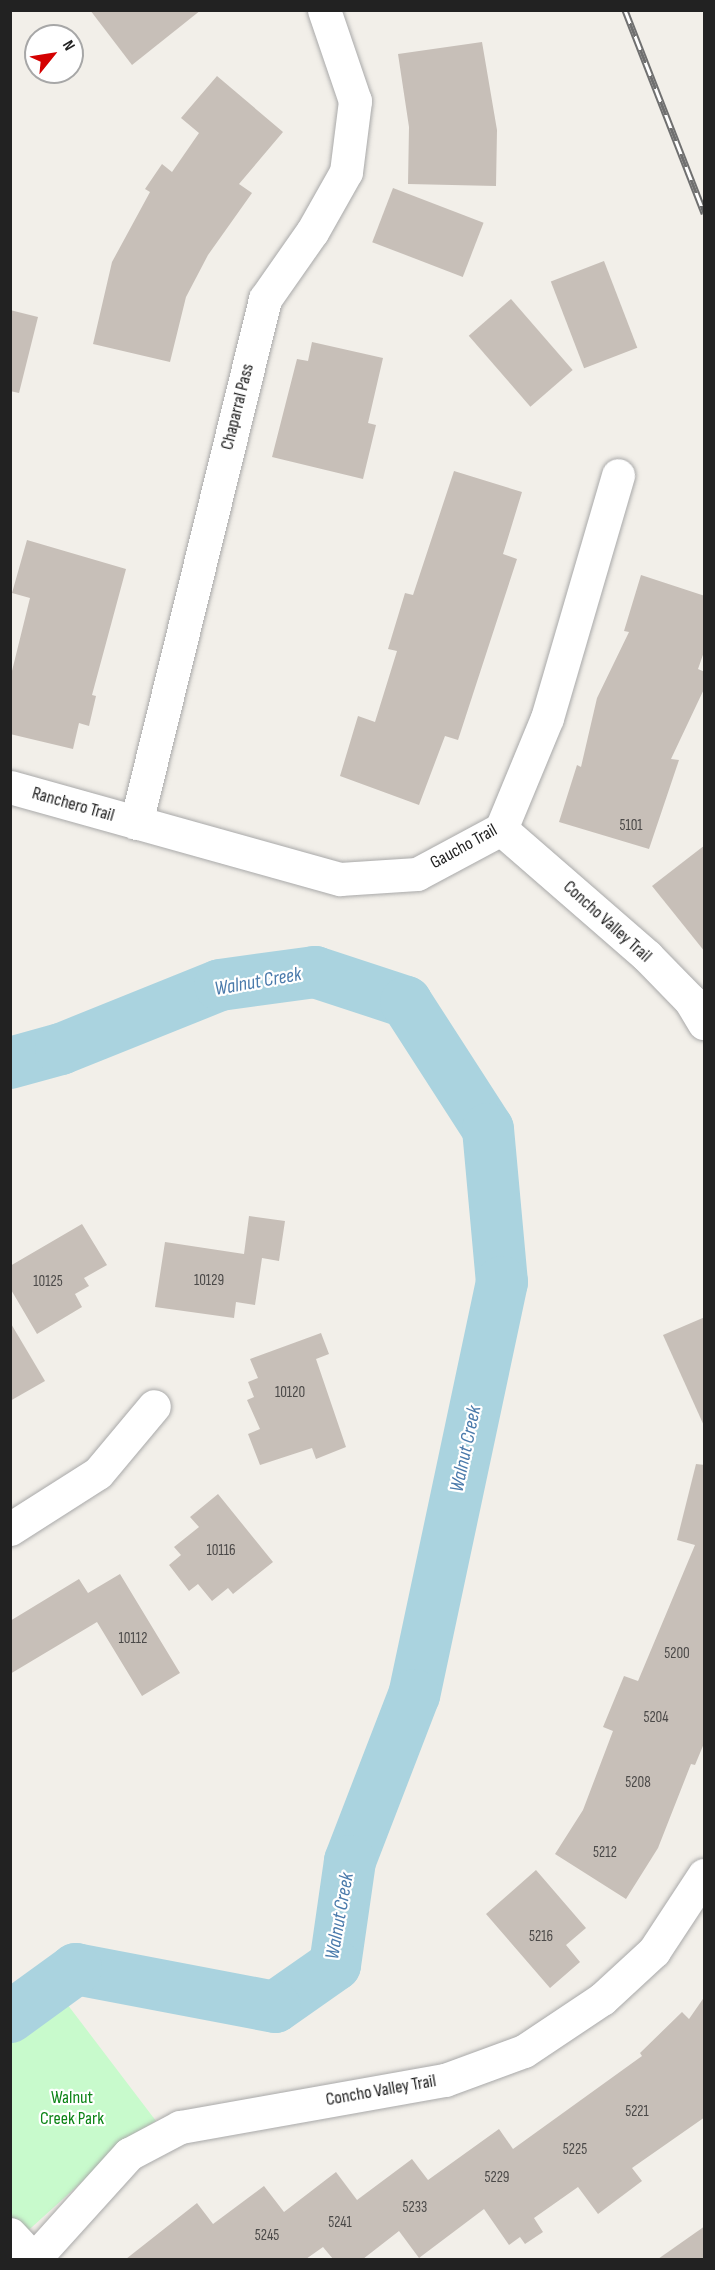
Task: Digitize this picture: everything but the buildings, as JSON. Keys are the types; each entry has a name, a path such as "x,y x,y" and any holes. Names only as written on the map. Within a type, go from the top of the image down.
{"street":[{"name":"Chaparral Pass","path":"136,823 265,299 312,232 346,172 355,101 324,10"},
{"name":"Gaucho Trail","path":"136,823 340,879 417,874 501,829 547,718 618,475"},
{"name":"Ranchero Trail","path":"10,787 136,823"},
{"name":"Concho Valley Trail","path":"501,829 647,956 690,1000 705,1023"},
{"path":"10,1529 98,1473 154,1406"},
{"name":"Concho Valley Trail","path":"34,2259 129,2154 180,2127 445,2080 524,2051 602,1999 654,1951 705,1875"},
{"path":"10,2234 34,2259"}],"green space":[{"name":"Walnut Creek Park","path":"61,1996 156,2121 137,2132 11,2246 11,2032"}],"waterway":[{"name":"Walnut Creek","path":"10,1063 61,1049 220,985 315,972 406,1002 488,1129 502,1282 414,1695 350,1861 335,1965 275,2007 76,1969 10,2017"}],"railway":[{"path":"625,10 704,213"}]}
